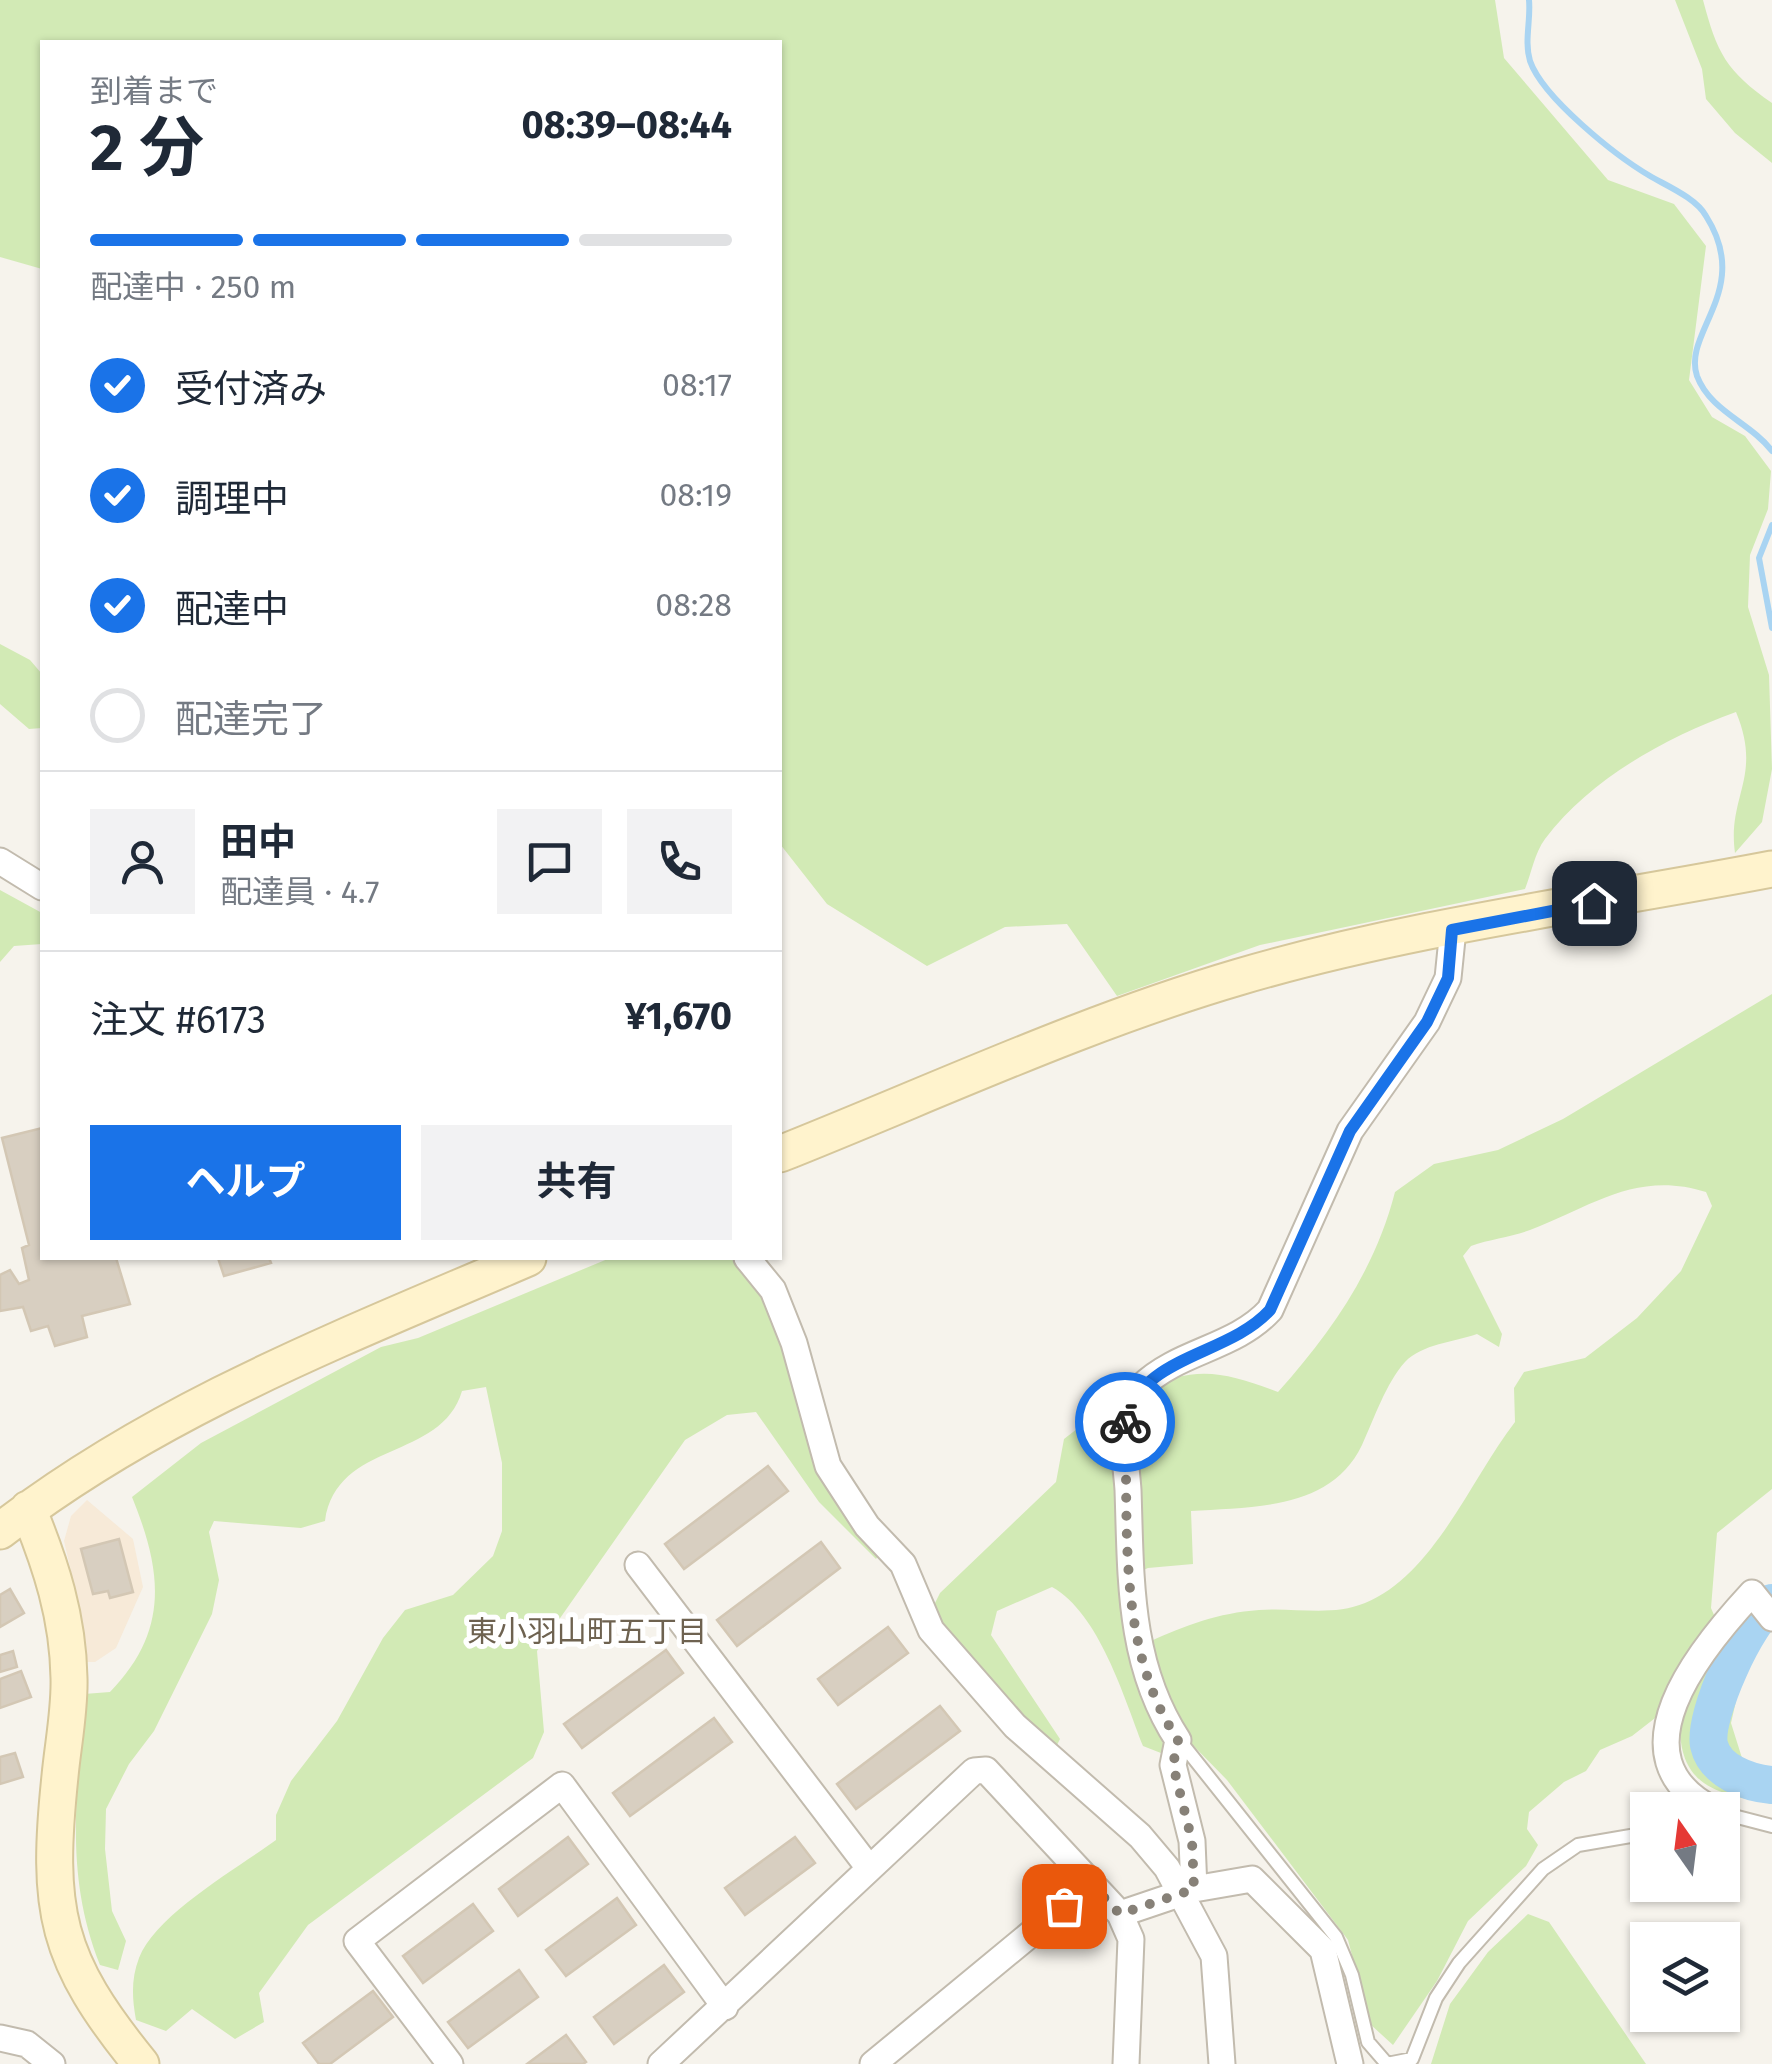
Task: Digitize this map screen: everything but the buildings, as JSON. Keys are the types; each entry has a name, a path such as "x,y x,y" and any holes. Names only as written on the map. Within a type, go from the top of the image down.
{"street":[{"path":"0,862 40,886"},
{"path":"782,1153 1127,1016 1237,978 1452,930 1772,869"},
{"path":"1188,1891 1192,1841 1173,1765 1178,1740 1158,1710 1131,1606 1124,1419 1138,1390 1167,1366 1238,1338 1270,1310 1350,1131 1427,1022 1448,978 1452,930"},
{"path":"0,1532 28,1509 140,1436 212,1396 523,1260"},
{"path":"749,1260 773,1290 794,1343 828,1466 867,1526 903,1564 932,1630 1015,1726 1140,1836 1188,1891 1214,1956 1222,2064"},
{"path":"28,1509 59,1590 68,1646 70,1682 52,1865 56,1902 77,1974 93,2005 141,2064"},
{"path":"638,1564 869,1868"},
{"path":"1685,1792 1672,1778 1665,1738 1674,1703 1717,1630 1752,1593 1772,1618"},
{"path":"661,2064 974,1771 986,1770 1120,1914 1131,1939 1126,2064"},
{"path":"450,2064 356,1940 562,1785 725,2007"},
{"path":"1120,1914 1188,1891 1252,1879 1323,1950 1350,2064"},
{"path":"873,2064 1091,1884"},
{"path":"0,2038 26,2044 52,2064"}],"lane":[{"path":"1178,1740 1336,1937 1352,1975 1368,2042 1387,2064 1412,2058 1436,1998 1459,1964 1542,1869 1578,1845 1630,1836"},
{"path":"1740,1818 1772,1826"}],"shaded area":[{"path":"87,1500 133,1539 143,1587 116,1648 95,1662 86,1662 64,1541 71,1516"}],"green space":[{"path":"0,0 1495,0 1504,58 1608,180 1674,204 1706,246 1689,380 1712,417 1745,436 1771,471 1768,509 1750,555 1748,607 1769,675 1772,769 1762,822 1735,853 1734,833 1746,753 1736,712 1657,747 1585,797 1542,844 1525,889 1260,945 1117,996 1067,924 1005,927 927,966 827,904 782,847 782,40 40,40 40,268 0,257"},
{"path":"1675,0 1703,0 1725,59 1744,81 1772,103 1772,163 1735,133 1706,99 1702,69"},
{"path":"0,644 30,660 40,672 40,728 29,729 0,704"},
{"path":"0,890 40,912 40,944 14,946 0,962"},
{"path":"1772,994 1772,1489 1717,1533 1711,1608 1725,1641 1749,1644 1731,1723 1742,1758 1772,1771 1772,1804 1740,1797 1740,1792 1716,1790 1702,1782 1685,1757 1680,1716 1668,1708 1632,1736 1600,1750 1586,1771 1564,1782 1529,1812 1527,1829 1538,1845 1526,1866 1468,1921 1437,1981 1393,2045 1370,2024 1348,1940 1227,1780 1181,1733 1163,1701 1149,1642 1230,1614 1352,1607 1389,1589 1412,1571 1450,1523 1515,1422 1514,1388 1524,1372 1585,1358 1637,1318 1681,1271 1712,1206 1706,1192 1681,1186 1636,1188 1530,1230 1471,1246 1463,1256 1502,1334 1499,1347 1477,1334 1429,1347 1412,1356 1392,1380 1362,1445 1331,1482 1288,1501 1191,1511 1193,1564 1148,1568 1120,1580 1166,1755 1143,1746 1096,1636 1069,1599 1052,1587 997,1611 991,1635 1060,1739 1053,1753 929,1615 940,1593 1056,1482 1064,1439 1104,1408 1137,1415 1142,1391 1178,1377 1226,1376 1278,1392 1349,1299 1376,1248 1395,1192 1434,1164 1498,1150 1563,1119"},
{"path":"605,1260 732,1260 752,1273 879,1554 876,1559 819,1502 756,1412 727,1415 685,1440 537,1651 544,1732 533,1758 308,1925 259,1993 264,2022 235,2039 192,2009 166,2031 136,2020 135,1973 148,1941 180,1909 276,1840 276,1815 291,1781 337,1721 383,1638 405,1610 453,1595 493,1556 502,1531 502,1463 486,1387 462,1391 451,1414 433,1430 349,1476 333,1495 325,1521 301,1528 214,1521 209,1532 219,1580 212,1614 154,1731 129,1764 106,1809 105,1849 112,1911 126,1941 118,1970 100,1965 88,1930 76,1831 84,1694 110,1692 143,1646 151,1623 154,1575 132,1497 201,1443 381,1347 418,1338"},
{"path":"1528,1914 1549,1922 1646,2064 1431,2064 1450,2004 1488,1952"}],"waterway":[{"path":"1529,0 1528,53 1549,92 1601,141 1688,198 1706,216 1718,242 1722,266 1720,288 1695,360 1697,376 1711,399 1772,451"},
{"path":"1772,525 1759,558 1772,628"},
{"path":"1772,1603 1739,1647 1709,1731 1712,1754 1725,1769 1753,1782 1772,1785"}],"way so far":[{"path":"1064,1906 1091,1884 1120,1914 1194,1889 1192,1841 1173,1765 1178,1740 1158,1710 1131,1606 1125,1422"}],"district":[{"name":"東小羽山町五丁目","path":"587,1632"}],"route":[{"path":"1125,1422 1138,1390 1167,1366 1252,1330 1270,1310 1350,1131 1427,1022 1448,978 1452,930 1594,903"}]}
